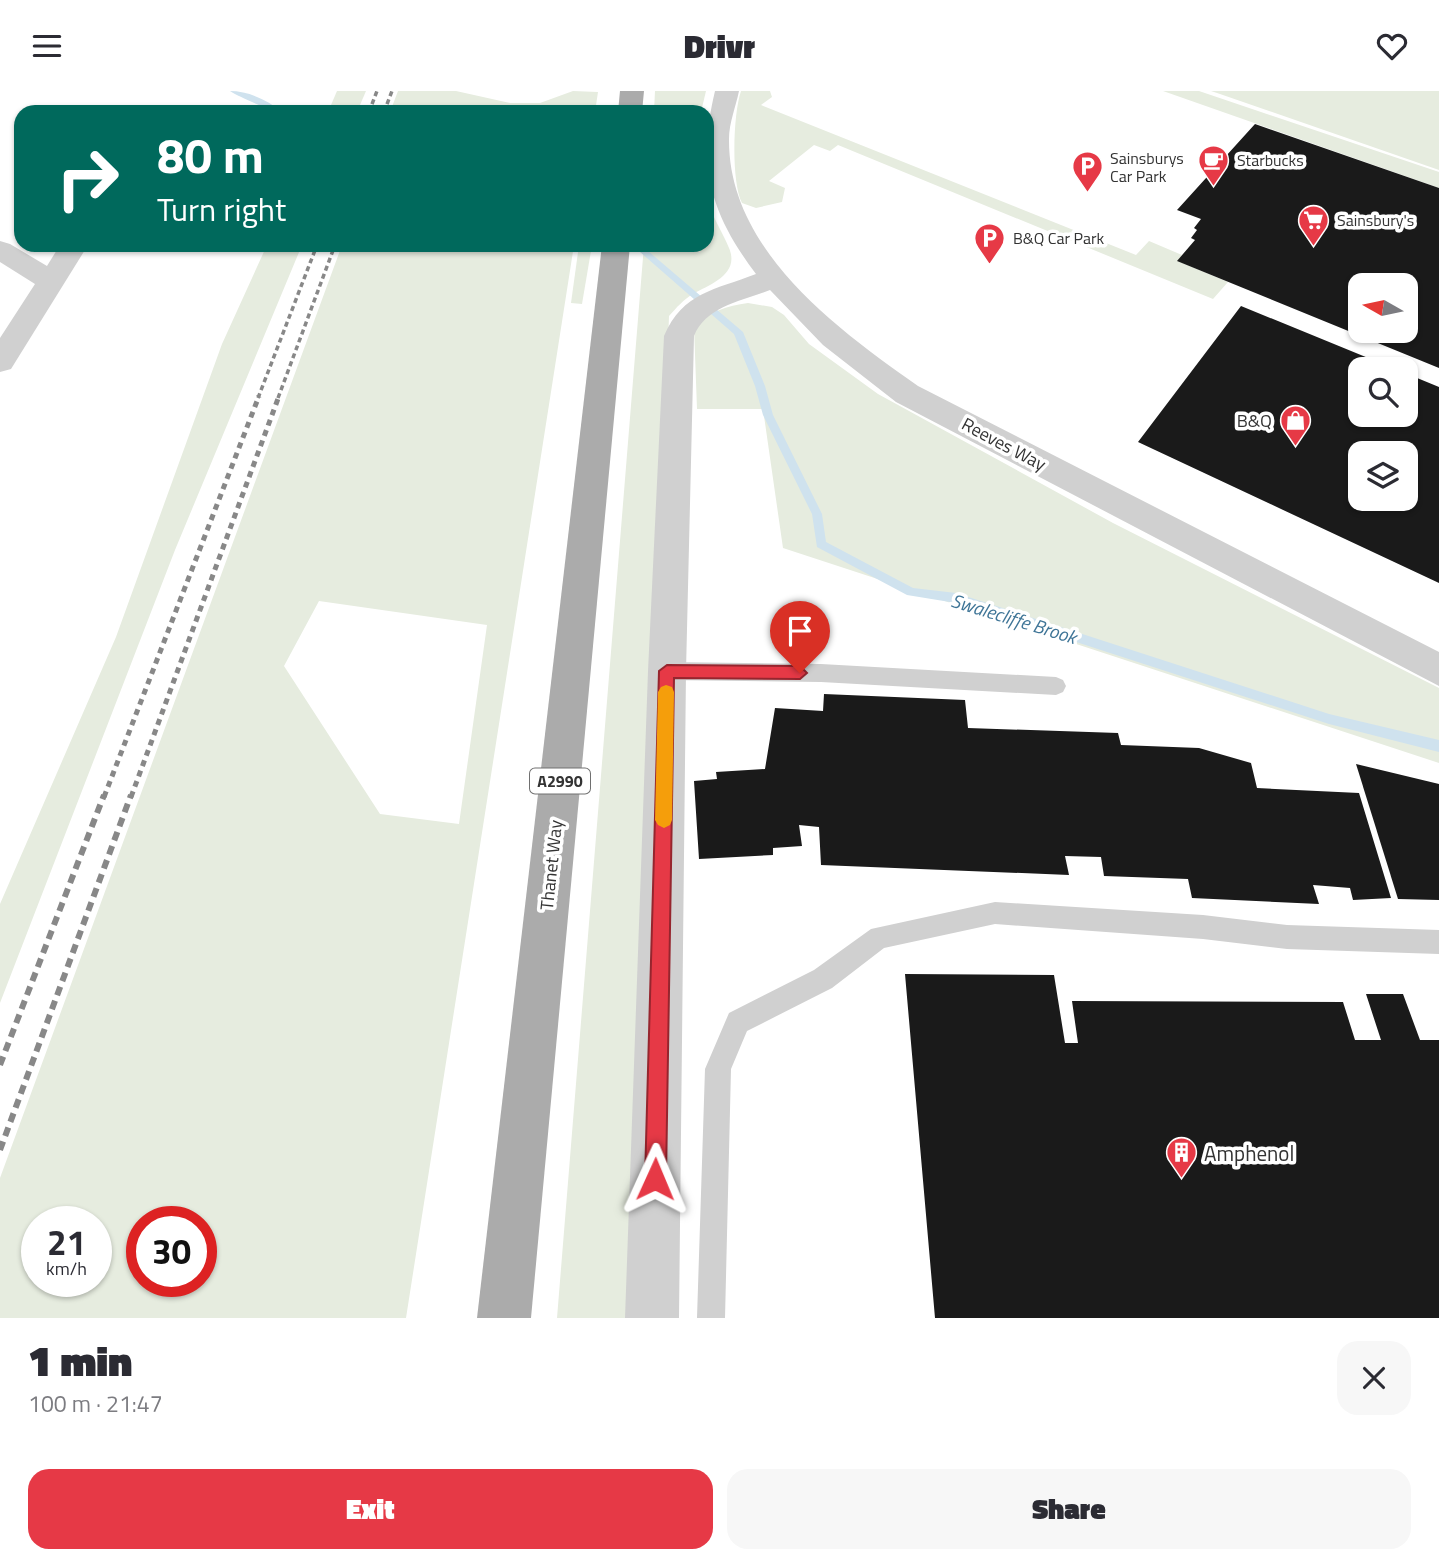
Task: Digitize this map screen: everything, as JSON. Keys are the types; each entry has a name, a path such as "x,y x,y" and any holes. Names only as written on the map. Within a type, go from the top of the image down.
{"main road":[{"name":"Thanet Way","path":"504,1318 615,252"}],"street":[{"name":"Reeves Way","path":"727,91 716,143 723,192 748,243 774,278 817,322 877,374 907,394 1439,670"},
{"path":"0,250 51,281"},
{"path":"0,362 70,252"},
{"path":"652,1318 667,671 679,335 686,319 699,306 774,278"}],"lane":[{"path":"667,671 821,673 1056,686"},
{"path":"711,1318 718,1069 738,1022 823,979 879,937 995,913 1203,927 1287,937 1439,942"}],"shaded area":[{"path":"337,91 366,91 360,105 331,105"},
{"path":"398,91 456,91 510,103 540,103 573,91 598,92 596,105 393,105"},
{"path":"655,91 706,91 703,105 654,105"},
{"path":"741,91 770,91 772,97 761,105 1136,255 1149,241 1182,255 1178,261 1228,282 1213,299 838,145 830,151 814,145 769,181 785,188 782,202 756,208 742,203 736,180 734,148"},
{"path":"1163,91 1199,91 1439,172 1439,188"},
{"path":"1211,91 1439,91 1439,170 1220,94"},
{"path":"714,215 729,248 731,265 722,277 686,298 669,316 635,1318 557,1318 643,252 714,252"},
{"path":"264,252 299,252 175,550 0,1003 0,904 116,637 222,344"},
{"path":"339,252 573,252 406,1318 0,1318 0,1178","holes":["319,601 487,625 459,824 380,814 284,666"]},
{"path":"578,252 591,252 582,304 571,303"},
{"path":"748,303 772,307 784,315 809,344 878,394 1113,523 1439,688 1439,763 783,548 763,409 697,409 694,327 719,310"}],"building":[{"name":"Sainsbury's","path":"1255,124 1439,188 1439,368 1418,359 1418,357 1378,343 1418,343 1418,273 1348,273 1348,331 1177,261 1195,240 1191,238 1201,219 1177,210"},
{"name":"B&Q","path":"1241,306 1366,357 1348,357 1348,427 1418,427 1418,378 1439,387 1439,583 1138,442"},
{"path":"824,694 965,700 968,728 1118,733 1121,745 1199,748 1251,763 1257,788 1359,793 1391,898 1353,900 1350,888 1313,885 1319,904 1192,898 1188,879 1104,876 1101,857 1065,856 1069,875 821,865 819,827 799,825 802,846 773,848 773,855 699,859 694,781 717,779 716,772 765,769 775,708 823,711"},
{"path":"1356,764 1439,784 1439,900 1398,899"},
{"name":"Amphenol","path":"905,974 1054,975 1065,1043 1078,1043 1072,1001 1343,1002 1355,1040 1381,1040 1366,994 1403,994 1420,1040 1439,1040 1439,1318 935,1318"}],"waterway":[{"name":"Swalecliffe Brook","path":"234,91 268,105"},
{"name":"Swalecliffe Brook","path":"644,252 738,332 760,386 768,415 817,514 821,544 911,592 956,598 1329,719 1439,746"}],"railway":[{"path":"372,105 377,91"},
{"path":"387,105 392,91"},
{"path":"258,398 314,252"},
{"path":"278,398 332,252"},
{"path":"104,797 259,396"},
{"path":"131,797 279,396"},
{"path":"0,1065 104,795"},
{"path":"0,1150 131,795"}],"slow traffic":[{"path":"664,820 666,692"}],"place":[{"name":"Starbucks","path":"1214,187"},
{"name":"Sainsburys Car Park","path":"1087,194"},
{"name":"Sainsbury's","path":"1314,247"},
{"name":"B&Q Car Park","path":"990,265"},
{"name":"B&Q","path":"1295,447"},
{"name":"Amphenol","path":"1181,1180"}],"route":[{"path":"655,1179 667,671 800,673"}]}
